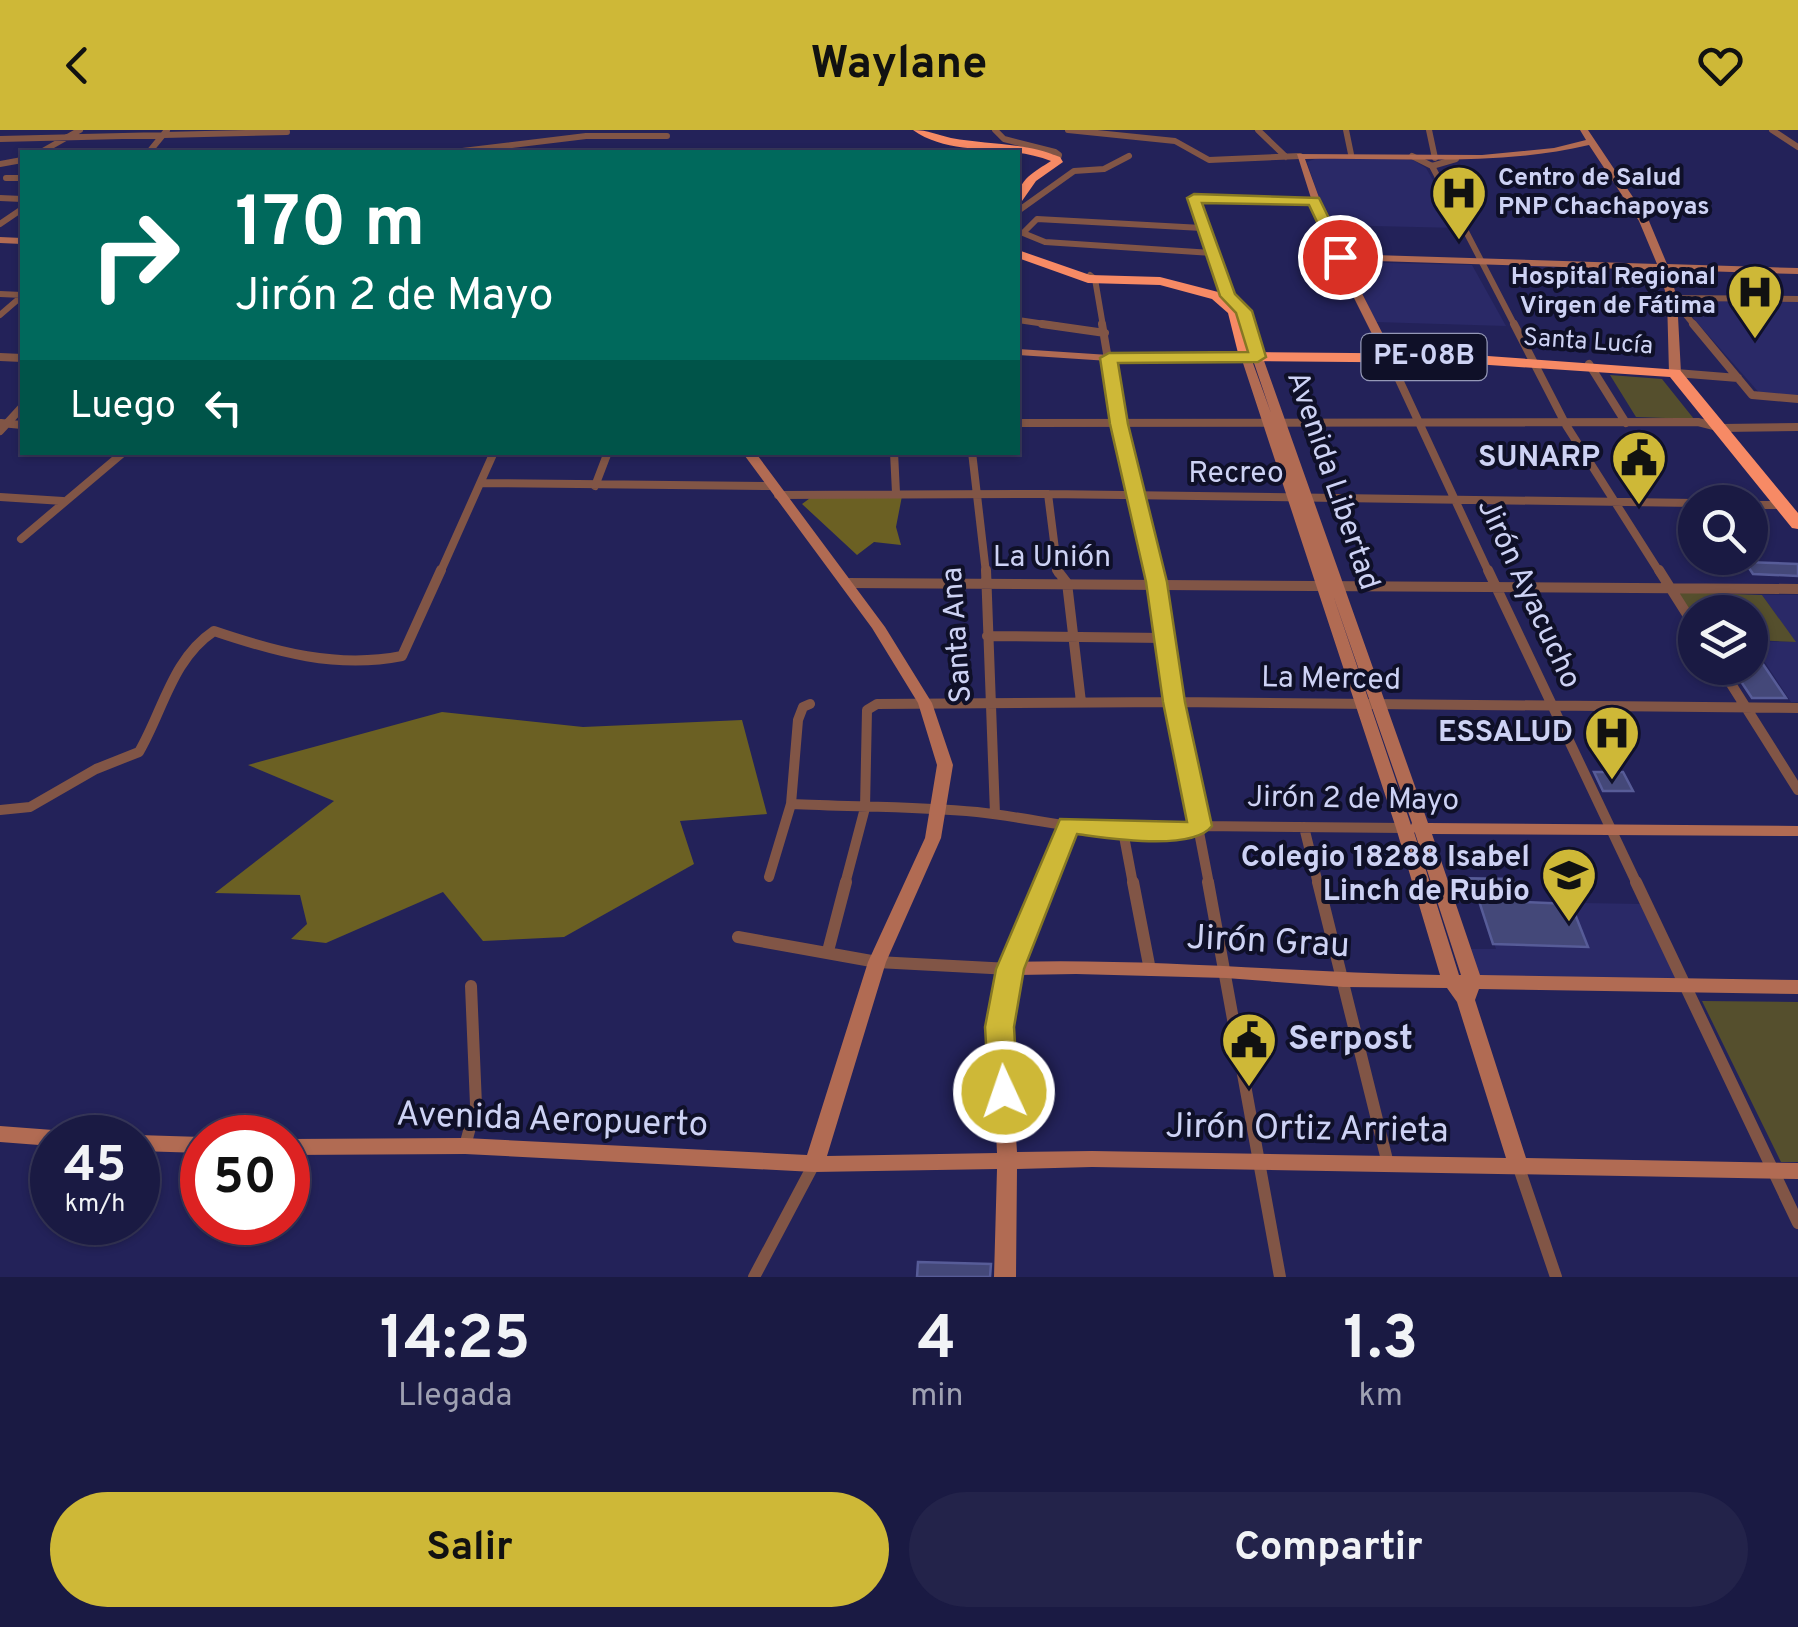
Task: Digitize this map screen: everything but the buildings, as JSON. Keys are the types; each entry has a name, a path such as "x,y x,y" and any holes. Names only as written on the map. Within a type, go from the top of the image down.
{"highway":[{"path":"919,130 936,138 1018,150"},
{"path":"1020,150 1045,154 1057,162 1032,178 1020,195"},
{"path":"1020,254 1089,276 1160,281 1230,300"},
{"name":"Avenida Libertad","path":"1230,300 1252,357"},
{"name":"Santa Lucía","path":"1252,357 1534,361 1675,373"},
{"path":"1675,373 1798,524"}],"main road":[{"path":"1584,130 1644,221 1663,267 1672,298 1675,373"},
{"path":"1300,156 1411,156 1434,162 1590,142"},
{"name":"Jirón Ayacucho","path":"1300,156 1314,201 1388,356"},
{"path":"1340,257 1798,270"},
{"name":"Santa Lucía","path":"1020,352 1109,358 1252,357"},
{"name":"Avenida Libertad","path":"1252,357 1370,706 1451,980"},
{"path":"750,455 847,583 925,703 943,750 940,808 933,838 877,962 814,1164"},
{"name":"Avenida Libertad","path":"1370,706 1424,828 1519,1168"},
{"name":"Jirón 2 de Mayo","path":"1404,828 1798,831"},
{"path":"1005,1277 1007,1158 1000,1027 1010,969"},
{"name":"Jirón Grau","path":"1010,969 1226,971 1343,980 1451,980 1469,990 1686,983 1798,987"},
{"path":"0,1134 30,1136"},
{"name":"Avenida Aeropuerto","path":"310,1147 465,1146 814,1164"},
{"name":"Jirón Ortiz Arrieta","path":"814,1164 1007,1158 1798,1171"}],"street":[{"path":"2,140 18,130"},
{"path":"44,150 80,130"},
{"path":"151,150 167,130"},
{"path":"995,130 1004,139 1055,152 1059,155 1057,162"},
{"path":"1068,130 1175,141 1209,160 1300,156"},
{"path":"1258,130 1287,157"},
{"path":"1346,130 1351,154"},
{"path":"1429,130 1434,162 1566,425 1678,601"},
{"path":"1772,130 1798,147"},
{"path":"2,140 287,131"},
{"path":"470,150 586,136 667,136"},
{"path":"1020,210 1074,171 1104,170 1129,156"},
{"path":"6,178 20,178"},
{"path":"0,197 18,198"},
{"path":"1230,300 1194,198 1314,201"},
{"path":"1202,228 1033,222 1024,233 1028,238 1045,242 1212,253"},
{"path":"1020,254 1045,242"},
{"path":"1089,276 1105,333 1119,424 1157,582 1174,702 1262,1162 1280,1277"},
{"path":"0,314 20,298"},
{"path":"1672,298 1798,299"},
{"path":"1672,298 1754,397 1798,399"},
{"path":"1020,320 1105,333"},
{"name":"Jirón Ayacucho","path":"1388,356 1416,424 1457,499 1798,1223"},
{"path":"1589,364 1626,423"},
{"name":"Santa Lucía","path":"1675,373 1735,375"},
{"path":"1020,423 1707,422 1722,428 1798,427"},
{"path":"21,540 120,455"},
{"path":"0,810 30,808 96,769 139,752 172,680 196,647 214,631 285,655 372,662 402,656 493,455"},
{"path":"595,486 607,455"},
{"path":"894,455 896,493"},
{"name":"Santa Ana","path":"972,455 987,584 995,814"},
{"name":"Recreo","path":"481,483 896,493 1678,503"},
{"path":"1048,494 1058,576 1068,583 1081,702"},
{"path":"0,497 63,501"},
{"path":"1768,505 1784,506"},
{"name":"La Unión","path":"847,583 1157,582 1798,590"},
{"path":"987,636 1165,638"},
{"path":"1732,685 1798,790"},
{"name":"La Merced","path":"865,808 866,710 877,704 1174,702 1798,708"},
{"path":"769,877 791,804 798,720 810,704"},
{"name":"Jirón 2 de Mayo","path":"791,804 940,808 1123,832 1184,832 1200,826 1404,828"},
{"path":"828,951 865,808"},
{"path":"1010,969 1069,825"},
{"path":"1304,827 1388,1164"},
{"path":"1123,832 1150,970"},
{"name":"Jirón Grau","path":"738,937 877,962 1010,969"},
{"path":"465,1146 476,1105 471,986"},
{"path":"754,1277 814,1164"},
{"name":"Avenida Libertad","path":"1519,1168 1556,1277"}],"shaded area":[{"path":"1320,157 1413,160 1426,168 1460,228 1328,225 1307,162"},
{"path":"1349,262 1472,265 1506,326 1375,322"},
{"name":"Hospital Regional Virgen de Fátima","path":"1678,301 1798,301 1798,396 1762,396"},
{"path":"1610,375 1662,379 1694,419 1636,417"},
{"path":"817,493 902,496 896,527 901,545 874,542 857,555 802,504"},
{"path":"1677,592 1762,595 1679,595"},
{"path":"1768,595 1798,595 1798,702 1791,702 1768,667 1768,641 1795,642 1768,604"},
{"path":"1768,603 1796,642 1768,641"},
{"path":"442,712 583,727 742,720 767,814 680,821 694,864 564,937 483,941 443,892 326,943 291,939 307,924 300,895 215,893 334,801 248,765"},
{"name":"Colegio 18288 Isabel Linch de Rubio","path":"1443,878 1513,879 1522,902 1642,904 1676,978 1479,976 1470,949 1496,949 1479,901 1451,900"},
{"path":"1702,1001 1798,1002 1798,1162 1781,1162"}],"place":[{"name":"Centro de Salud PNP Chachapoyas","path":"1459,242"},
{"name":"Hospital Regional Virgen de Fátima","path":"1755,341"},
{"name":"SUNARP","path":"1639,507"},
{"name":"ESSALUD","path":"1612,782"},
{"name":"Colegio 18288 Isabel Linch de Rubio","path":"1569,924"},
{"name":"Serpost","path":"1249,1089"}],"route":[{"path":"1004,1092 1000,1027 1010,969 1069,825 1123,832 1184,832 1200,826 1174,702 1157,582 1119,424 1109,358 1258,357 1244,311 1228,296 1194,198 1314,201 1340,257"}]}
